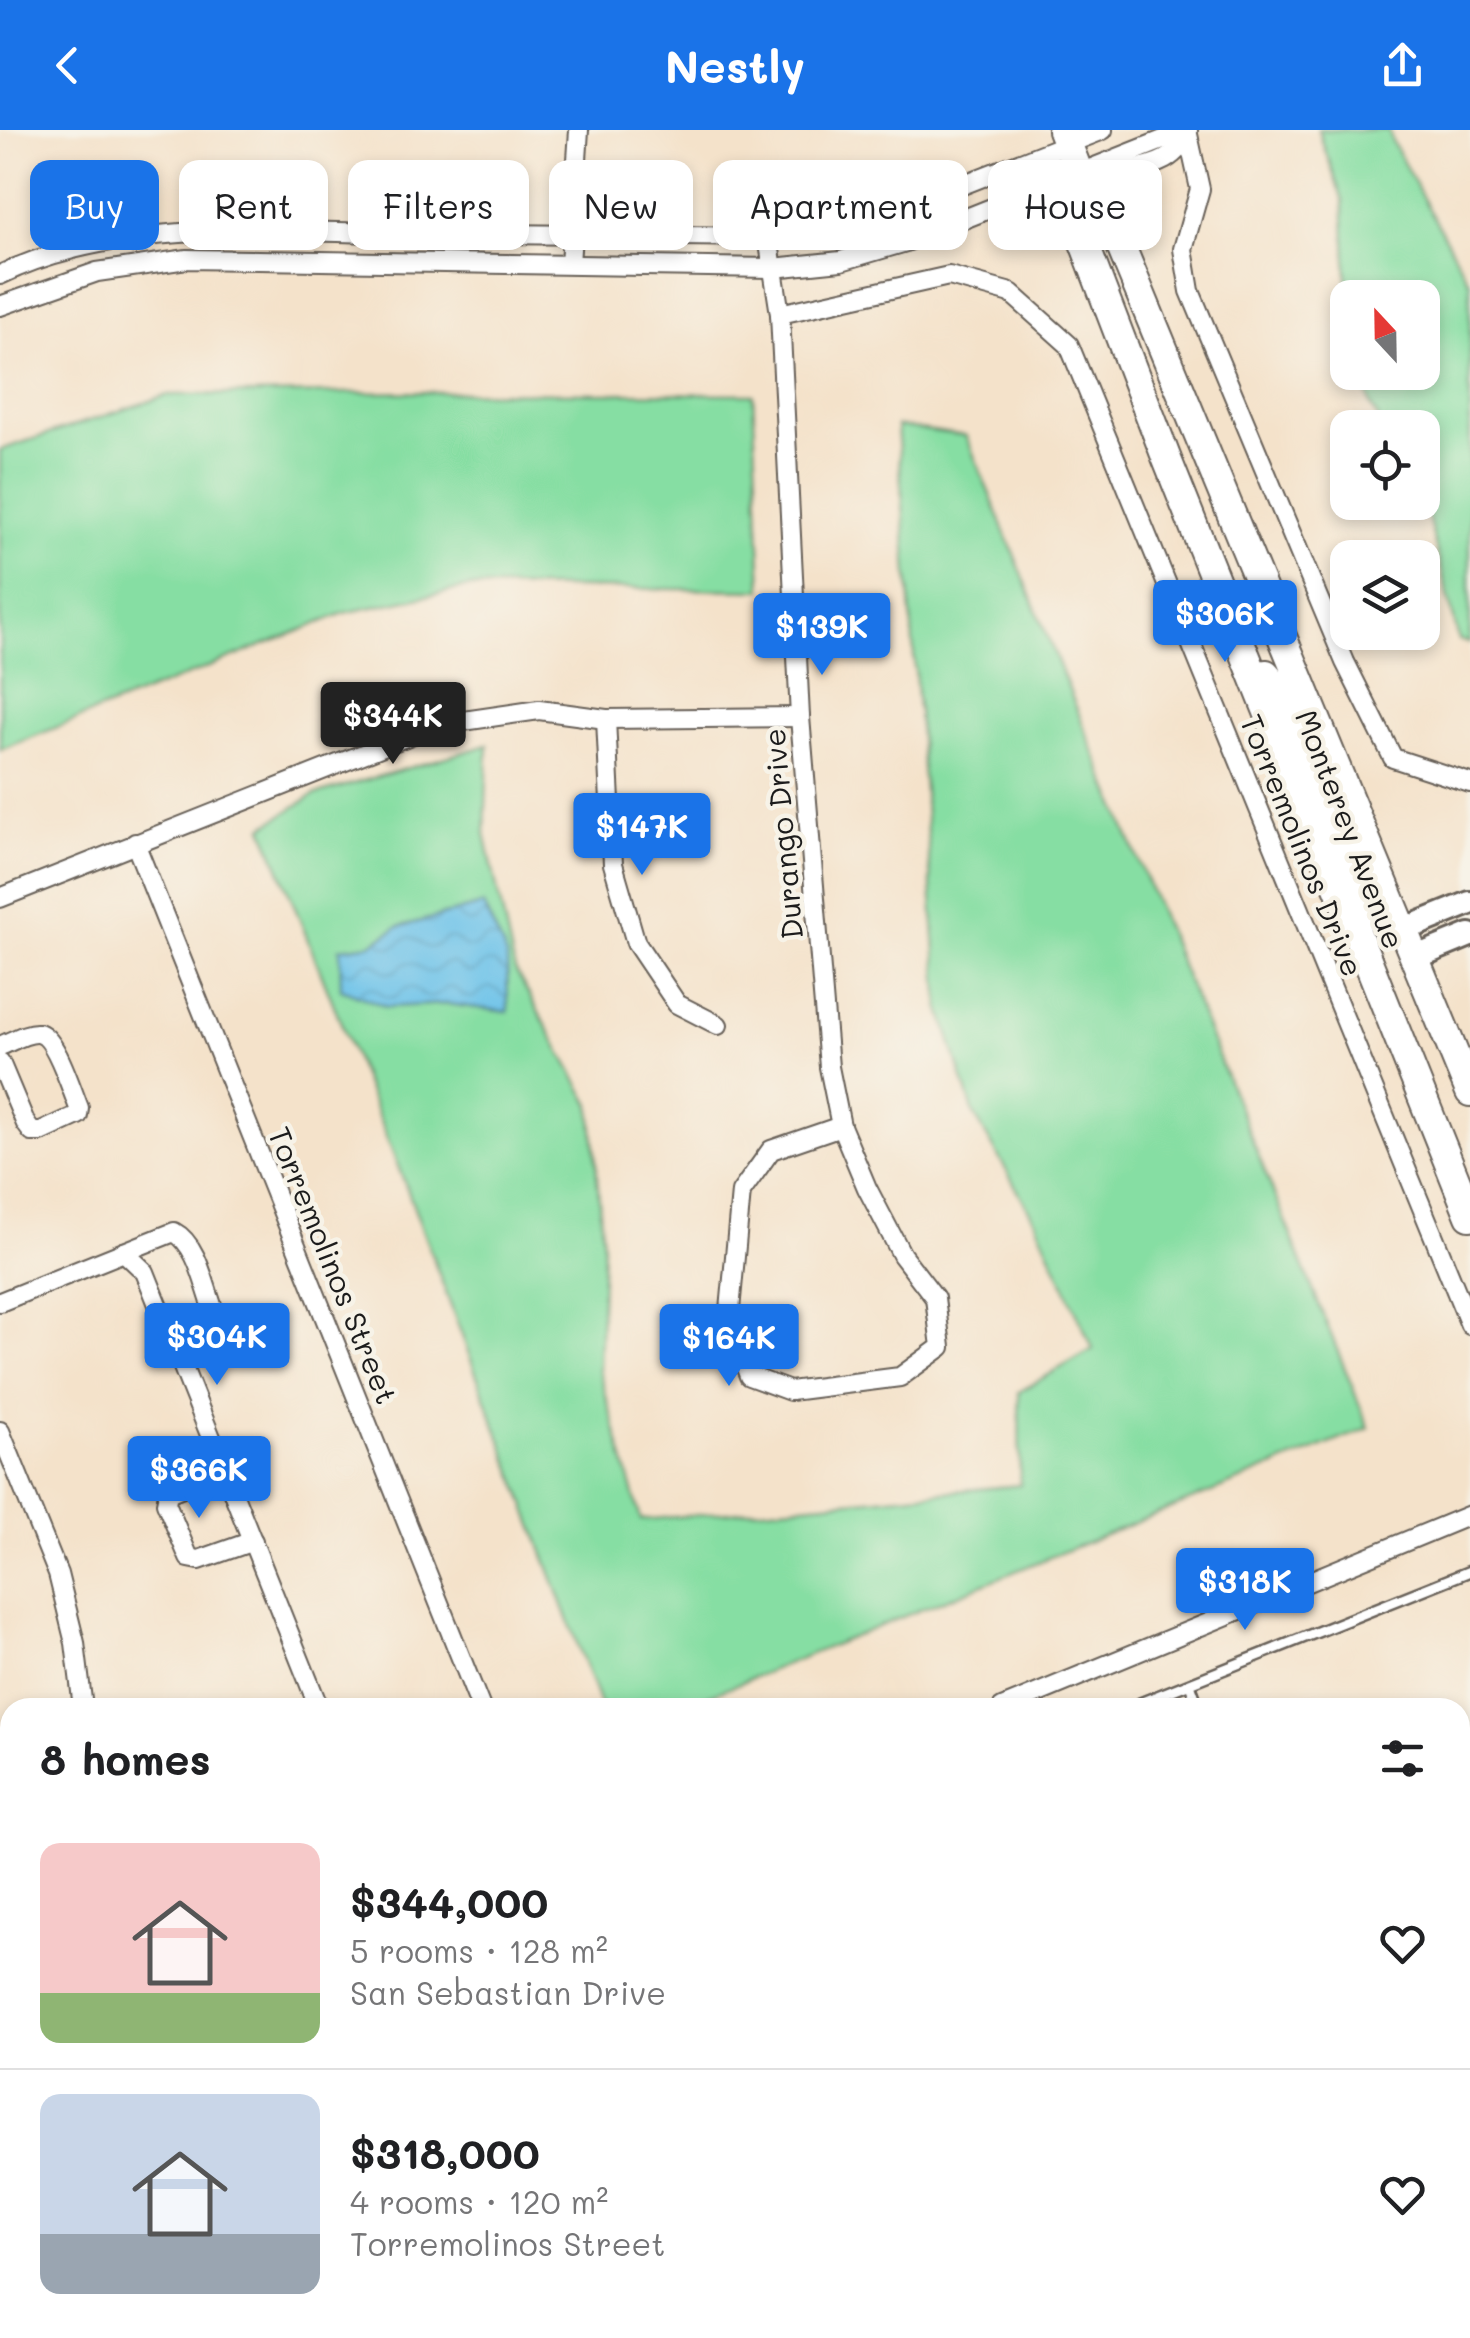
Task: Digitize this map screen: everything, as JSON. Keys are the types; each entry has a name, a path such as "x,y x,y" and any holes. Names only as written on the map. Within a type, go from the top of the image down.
{"main road":[{"name":"Monterey Avenue","path":"1087,250 1470,1216"},
{"name":"Monterey Avenue","path":"1123,250 1470,1092"},
{"path":"1245,650 1282,692 1304,734 1386,936 1396,952 1404,958 1414,958"}],"street":[{"path":"579,160 580,130"},
{"path":"968,181 1065,137 1103,130"},
{"path":"1116,160 1188,130 1200,189 1182,249 1190,291 1346,662 1393,758 1470,782"},
{"path":"0,275 46,256 107,243 212,231 549,234"},
{"path":"570,264 571,250"},
{"name":"Durango Drive","path":"770,250 780,314 800,716 829,1067 841,1126 867,1188 902,1254 935,1298 941,1347 900,1377 790,1392 749,1376 729,1321 741,1192 771,1150 841,1126"},
{"path":"0,306 97,272 188,259 773,268 842,261 879,250"},
{"name":"Torremolinos Drive","path":"780,314 949,276 1011,293 1068,345 1470,1325"},
{"path":"0,898 436,725 540,710 606,720 800,716"},
{"path":"606,720 613,864 636,942 678,1004 718,1024"},
{"name":"Torremolinos Street","path":"135,843 478,1698"},
{"path":"1403,930 1470,903"},
{"path":"1414,958 1470,935"},
{"path":"0,1046 34,1032 52,1042 79,1108 78,1116 32,1132 0,1062"},
{"path":"0,1302 174,1232 190,1248 212,1318 171,1336"},
{"path":"124,1252 145,1272 315,1698"},
{"path":"0,1431 58,1574 75,1642 82,1698"},
{"path":"224,1470 168,1493 166,1502 189,1558 199,1560 252,1541"},
{"path":"1026,1698 1470,1515"}],"lane":[{"path":"1151,1698 1470,1571"},
{"path":"1190,1684 1195,1698"}],"green space":[{"path":"1318,130 1389,130 1470,283 1470,643 1459,640 1440,565 1440,540 1434,540 1429,520 1440,520 1440,410 1373,410 1367,390 1440,390 1440,280 1347,280 1343,201"},
{"path":"753,394 762,590 470,587 344,613 0,750 0,450 168,395"},
{"path":"897,426 966,436 1369,1428 702,1698 598,1698 407,1189 263,827 314,795 488,745 485,834 515,970 591,1105 603,1246 599,1371 641,1520 1020,1485 1019,1392 1093,1349 1036,1222 974,1114 940,1007"}],"water":[{"path":"483,905 507,956 508,1012 447,1004 387,1007 341,989 340,948 371,944 398,927"}]}
